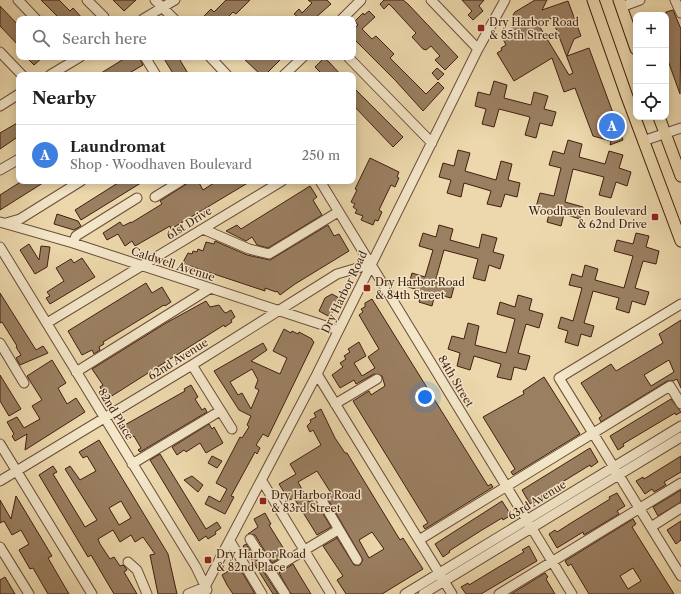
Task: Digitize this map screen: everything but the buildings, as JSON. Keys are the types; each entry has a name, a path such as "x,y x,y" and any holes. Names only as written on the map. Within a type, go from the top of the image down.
{"main road":[{"path":"593,0 681,242"},
{"path":"620,3 636,48"},
{"path":"660,120 681,176"}],"street":[{"path":"18,0 33,16"},
{"path":"87,0 103,16"},
{"path":"155,0 171,16"},
{"path":"148,16 175,0"},
{"path":"345,16 361,0"},
{"path":"431,0 478,49"},
{"name":"Dry Harbor Road","path":"206,592 230,541 317,374 478,49 505,0"},
{"path":"620,3 640,0"},
{"path":"675,0 681,13"},
{"path":"0,52 19,72"},
{"path":"55,72 74,60"},
{"path":"147,60 154,72"},
{"path":"213,60 225,72"},
{"path":"287,72 300,60"},
{"path":"351,60 432,143"},
{"path":"0,106 16,96"},
{"path":"643,141 681,128"},
{"path":"0,170 16,161"},
{"path":"2,223 20,218 76,184"},
{"path":"155,197 176,184"},
{"name":"61st Drive","path":"48,323 277,184"},
{"name":"84th Street","path":"322,184 572,594"},
{"path":"74,243 76,236 137,198"},
{"path":"203,229 249,248 269,254 338,212"},
{"name":"Caldwell Avenue","path":"2,223 74,243 209,289 338,330"},
{"name":"82nd Place","path":"0,247 48,323 76,372 196,567 206,592"},
{"name":"62nd Avenue","path":"0,480 192,365 337,274 371,264"},
{"path":"76,372 209,289"},
{"path":"681,304 559,378 651,527 676,560 681,576"},
{"path":"0,343 24,383"},
{"path":"192,365 232,429"},
{"path":"317,374 452,594"},
{"path":"335,404 377,379"},
{"path":"419,540 670,386 681,404"},
{"path":"132,464 220,411"},
{"name":"63rd Avenue","path":"405,594 442,577 617,470 681,426"},
{"name":"63rd Avenue","path":"617,470 681,437"},
{"path":"0,444 92,594"},
{"path":"262,481 332,594"},
{"path":"499,594 641,509 681,483"},
{"path":"320,499 357,560"},
{"path":"651,527 681,508"},
{"path":"270,571 338,530"},
{"path":"250,539 285,594"},
{"path":"230,541 262,594"},
{"path":"0,547 29,594"},
{"path":"128,562 137,570 147,594"},
{"name":"63rd Avenue","path":"423,594 442,577"},
{"path":"188,594 206,592"}],"place":[{"name":"Dry Harbor Road & 85th Street","path":"481,28"},
{"name":"Laundromat","path":"612,126"},
{"name":"Woodhaven Boulevard & 62nd Drive","path":"655,217"},
{"name":"Dry Harbor Road & 84th Street","path":"367,288"},
{"name":"Dry Harbor Road & 83rd Street","path":"263,501"},
{"name":"Dry Harbor Road & 82nd Place","path":"208,560"}]}
